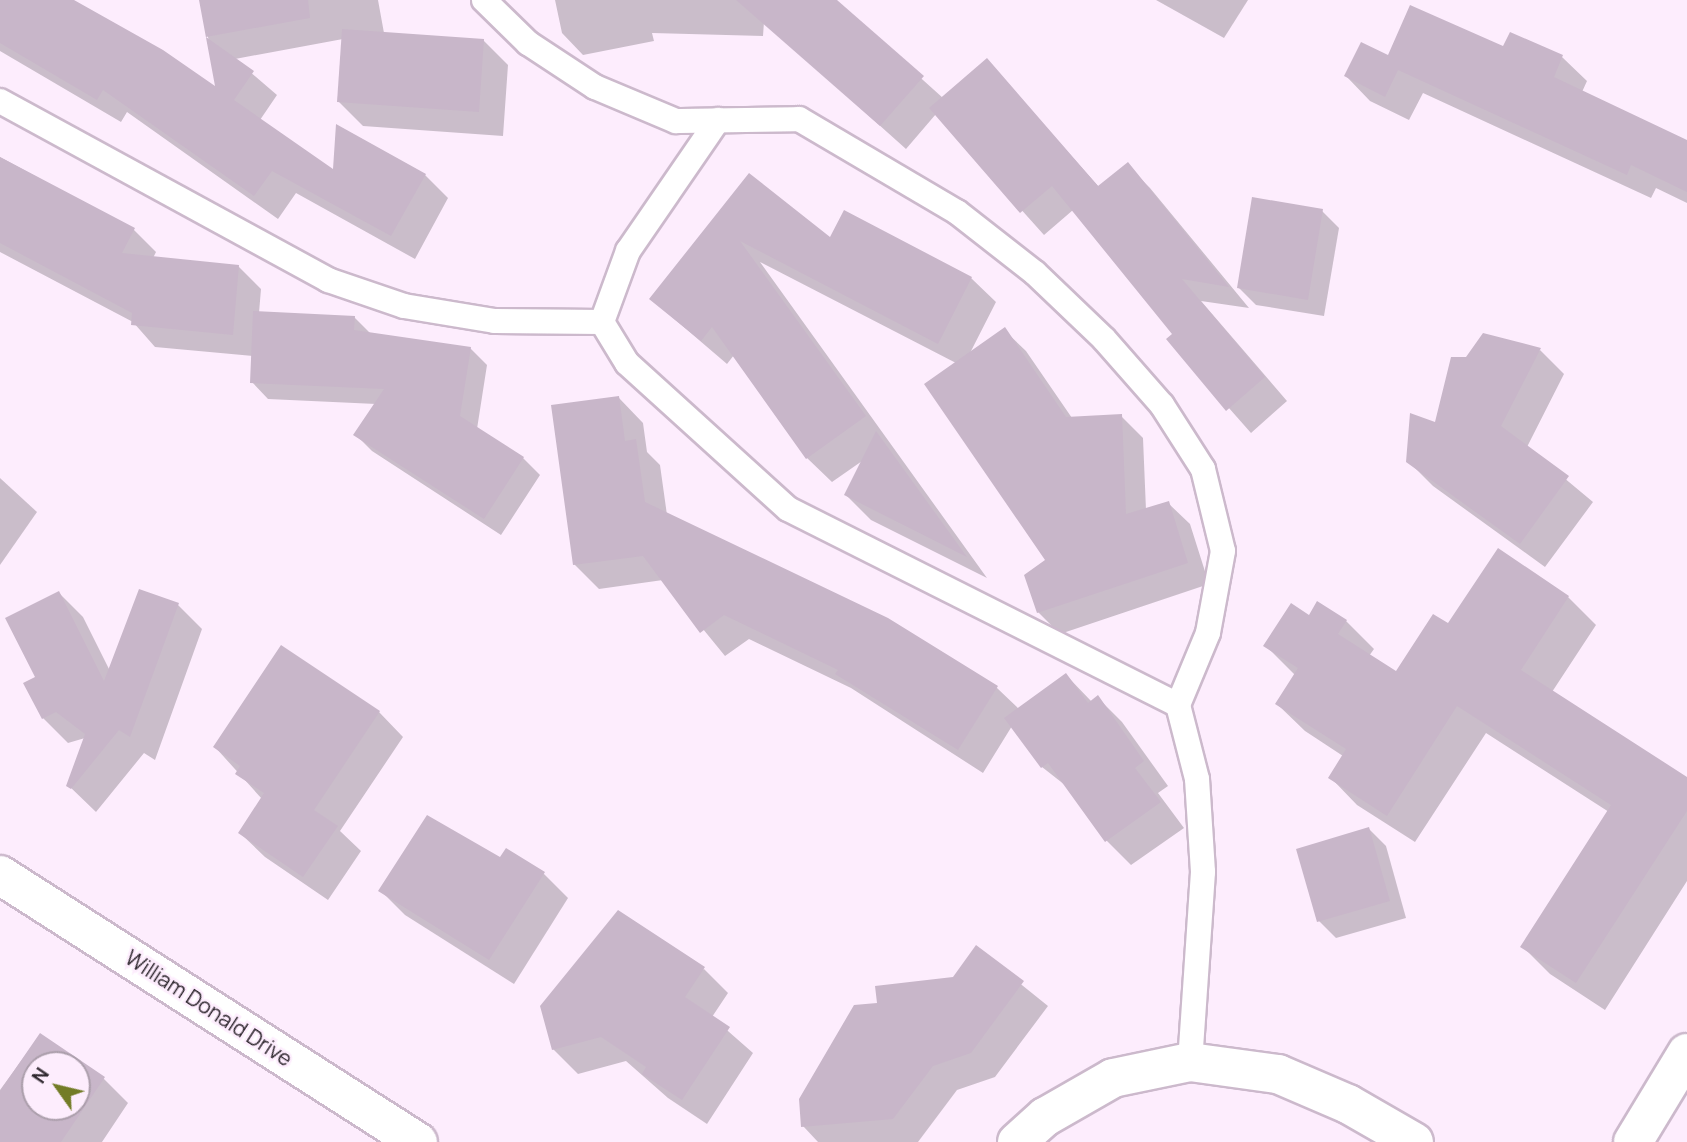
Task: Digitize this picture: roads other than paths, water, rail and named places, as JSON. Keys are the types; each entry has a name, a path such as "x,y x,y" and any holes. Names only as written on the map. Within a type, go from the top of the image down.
{"main road":[{"name":"William Donald Drive","path":"0,875 418,1142"},
{"path":"1633,1142 1687,1053"},
{"path":"1017,1142 1045,1117 1114,1078 1190,1062 1278,1074 1348,1104 1414,1142"}],"lane":[{"path":"484,0 528,43 595,88 677,121 799,118 957,212 1035,273 1104,339 1162,405 1203,469 1223,551 1208,633 1178,705 1197,779 1203,872 1190,1062"},
{"path":"0,101 328,280 404,306 495,321 602,322"},
{"path":"602,322 628,251 718,120"},
{"path":"602,322 627,363 788,509 1178,705"}]}
